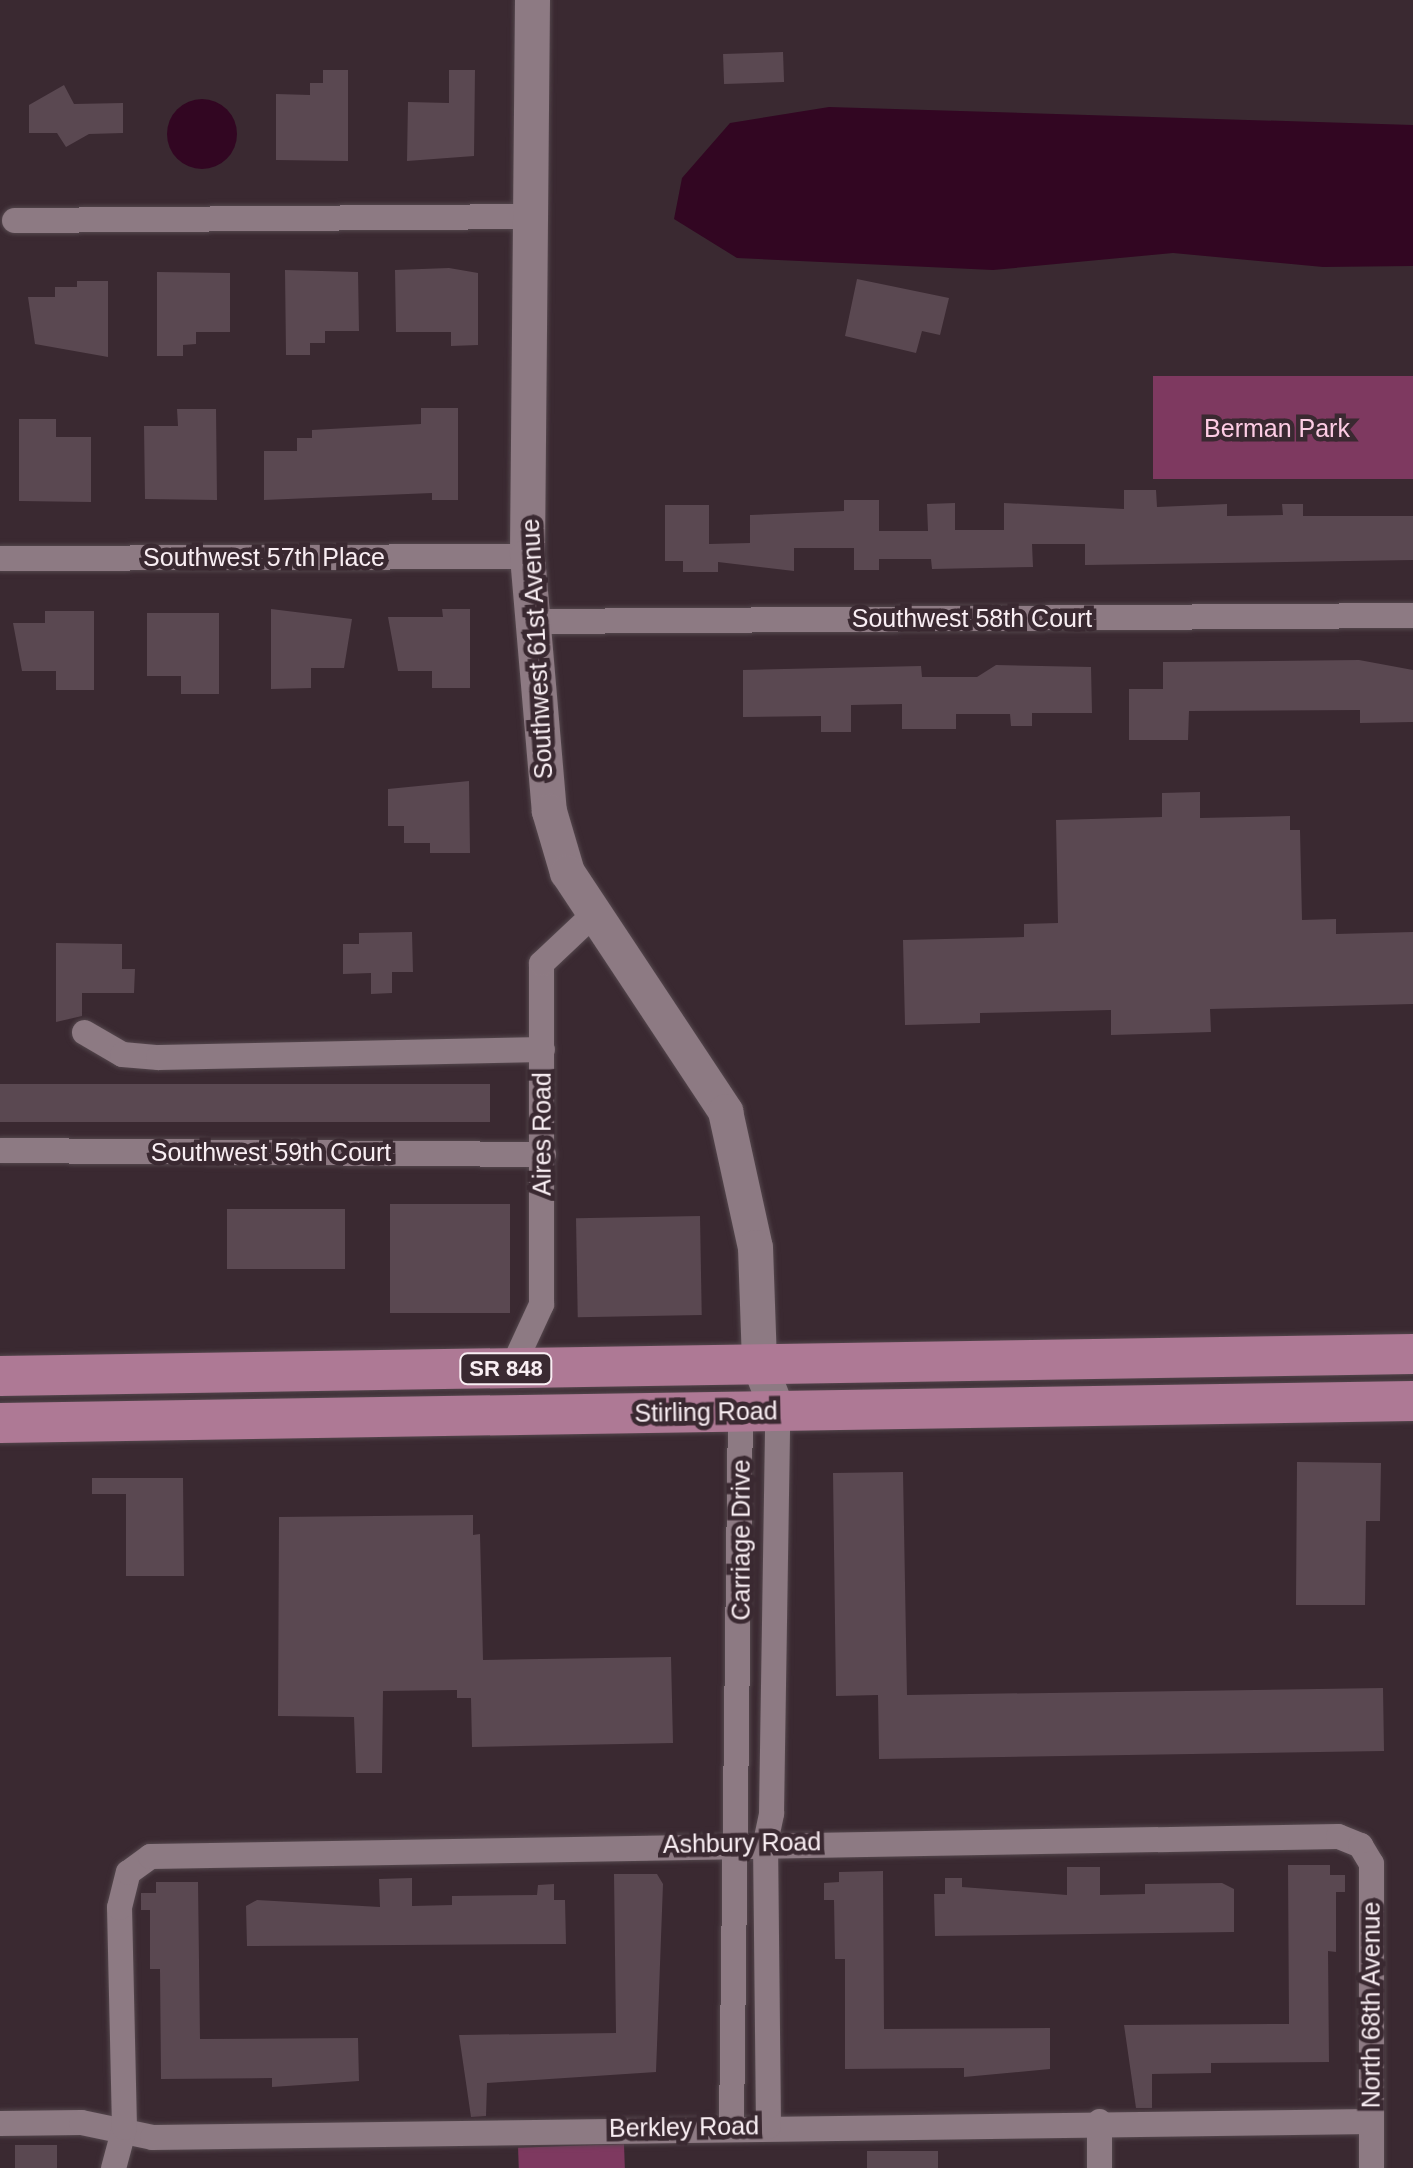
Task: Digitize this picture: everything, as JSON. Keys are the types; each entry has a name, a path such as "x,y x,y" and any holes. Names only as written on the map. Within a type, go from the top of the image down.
{"main road":[{"name":"Stirling Road","path":"18,1375 1413,1354"},
{"path":"18,1375 18,1423"},
{"name":"Stirling Road","path":"18,1423 1413,1401"}],"street":[{"name":"Southwest 61st Avenue","path":"532,0 536,216 527,556 548,811 568,872 592,914 725,1111 755,1248 760,1364"},
{"path":"14,220 536,216"},
{"name":"Southwest 57th Place","path":"0,558 527,556"},
{"name":"Southwest 58th Court","path":"532,620 1413,615"},
{"name":"Aires Road","path":"510,1369 541,1304 541,963 592,914"},
{"path":"84,1032 122,1054 158,1058 542,1049"},
{"name":"Southwest 59th Court","path":"0,1150 542,1154"},
{"name":"Carriage Drive","path":"731,2125 742,1508 759,1411 760,1364"},
{"name":"Carriage Drive","path":"759,1411 774,1509 772,1814 764,1842 768,2126"},
{"path":"742,1508 774,1509"},
{"name":"Ashbury Road","path":"124,2127 119,1907 128,1872 150,1856 764,1842 1338,1836 1360,1845"},
{"name":"North 68th Avenue","path":"1360,1845 1371,1863 1372,2168"},
{"name":"Berkley Road","path":"0,2123 124,2127 152,2137 731,2125 1371,2120"},
{"path":"1099,2122 1099,2168"},
{"path":"112,2168 124,2127"}],"green space":[{"name":"Berman Park","path":"1153,376 1413,376 1413,479 1153,479"},
{"path":"624,2144 625,2168 519,2168 518,2148"}],"shaded area":[{"path":"202,99 227,109 237,134 227,159 202,169 177,159 167,134 177,109"},
{"path":"829,107 1413,125 1413,266 1323,267 1173,253 993,270 737,258 674,219 682,178 730,123"}],"building":[{"path":"783,52 784,82 724,84 723,54"},
{"path":"323,70 348,70 348,161 276,160 276,94 310,95 310,83 323,83"},
{"path":"449,70 475,70 474,156 407,161 408,102 449,103"},
{"path":"64,85 74,104 123,103 123,133 89,134 66,147 57,133 29,133 29,105"},
{"path":"449,268 478,273 478,345 451,346 451,332 396,332 395,270"},
{"path":"285,270 358,272 359,331 325,331 325,343 310,343 310,355 286,355"},
{"path":"157,272 230,273 230,332 196,332 196,344 183,345 183,356 157,356"},
{"path":"857,279 949,298 940,335 922,331 916,353 845,336"},
{"path":"77,281 108,281 108,357 35,344 28,297 55,297 55,287 77,287"},
{"path":"421,408 458,408 458,500 432,500 432,493 264,500 264,451 297,451 297,438 312,438 312,430 421,424"},
{"path":"177,409 216,409 217,500 145,499 144,426 178,426"},
{"path":"19,419 56,419 56,437 91,437 91,502 19,501"},
{"path":"1124,490 1156,490 1157,507 1227,504 1227,516 1283,515 1282,504 1303,504 1303,516 1413,516 1413,560 1085,565 1085,544 1032,544 1033,567 932,569 931,559 879,559 879,570 854,570 854,548 794,548 794,571 718,562 718,572 683,572 683,561 665,561 665,505 709,505 709,544 750,543 750,515 844,511 844,500 879,500 879,531 928,531 927,504 955,503 955,530 1004,530 1004,503 1124,509"},
{"path":"271,609 352,619 344,668 311,668 311,688 271,689"},
{"path":"442,609 470,609 470,688 432,688 432,671 398,671 388,617 443,617"},
{"path":"45,611 94,611 94,690 56,690 56,671 22,671 13,623 45,623"},
{"path":"147,613 219,613 219,694 181,694 181,676 147,676"},
{"path":"1359,660 1413,670 1413,722 1360,723 1360,710 1189,711 1188,740 1129,740 1129,689 1163,689 1163,662"},
{"path":"996,665 1091,667 1092,713 1032,713 1032,726 1011,726 1010,714 956,714 956,729 902,729 902,704 851,705 851,732 821,732 821,716 743,717 743,670 921,666 922,677 977,677"},
{"path":"469,781 470,853 430,853 430,843 404,843 404,826 388,826 388,789"},
{"path":"1200,792 1200,818 1290,816 1290,830 1300,830 1302,920 1336,919 1336,934 1413,932 1413,1004 1210,1009 1211,1032 1111,1035 1111,1010 980,1013 980,1023 905,1025 903,940 1024,937 1024,924 1058,923 1056,820 1162,817 1162,793"},
{"path":"412,932 413,972 392,972 392,993 371,994 371,973 343,974 343,944 359,944 359,933"},
{"path":"56,943 122,944 122,969 135,969 134,993 82,993 82,1016 56,1022"},
{"path":"0,1084 490,1084 490,1122 0,1122"},
{"path":"390,1204 510,1204 510,1313 390,1313"},
{"path":"227,1209 345,1209 345,1269 227,1269"},
{"path":"700,1216 702,1315 578,1317 576,1218"},
{"path":"1297,1462 1381,1463 1380,1521 1366,1521 1365,1605 1296,1605"},
{"path":"903,1472 907,1695 1383,1688 1384,1751 879,1759 878,1695 836,1696 833,1473"},
{"path":"92,1478 183,1478 184,1576 126,1576 126,1494 92,1494"},
{"path":"473,1515 473,1535 480,1534 483,1660 671,1657 673,1743 472,1747 471,1698 457,1698 457,1690 383,1691 382,1773 356,1773 354,1717 278,1716 279,1517"},
{"path":"1288,1865 1330,1865 1330,1875 1345,1875 1345,1892 1336,1892 1336,1952 1328,1951 1329,2062 1211,2063 1211,2073 1152,2074 1152,2108 1136,2108 1124,2025 1289,2024"},
{"path":"1067,1867 1100,1867 1100,1895 1145,1894 1145,1884 1222,1883 1234,1889 1234,1932 935,1936 934,1894 945,1894 945,1878 962,1878 962,1887 1067,1895"},
{"path":"883,1871 884,2029 1050,2028 1050,2069 964,2077 964,2068 845,2069 845,1959 835,1959 834,1900 824,1900 824,1883 839,1882 839,1872"},
{"path":"614,1874 657,1874 663,1884 656,2072 487,2083 486,2116 471,2117 459,2035 616,2033"},
{"path":"412,1878 412,1906 452,1905 452,1896 537,1895 538,1885 554,1884 554,1900 565,1900 566,1944 247,1946 246,1906 257,1900 380,1907 379,1879"},
{"path":"156,1882 198,1882 200,2039 358,2038 359,2081 272,2087 272,2078 161,2079 160,1969 150,1969 150,1910 141,1910 141,1893 156,1893"},
{"path":"15,2145 57,2145 57,2168 15,2168"},
{"path":"867,2151 938,2151 938,2168 867,2168"}]}
